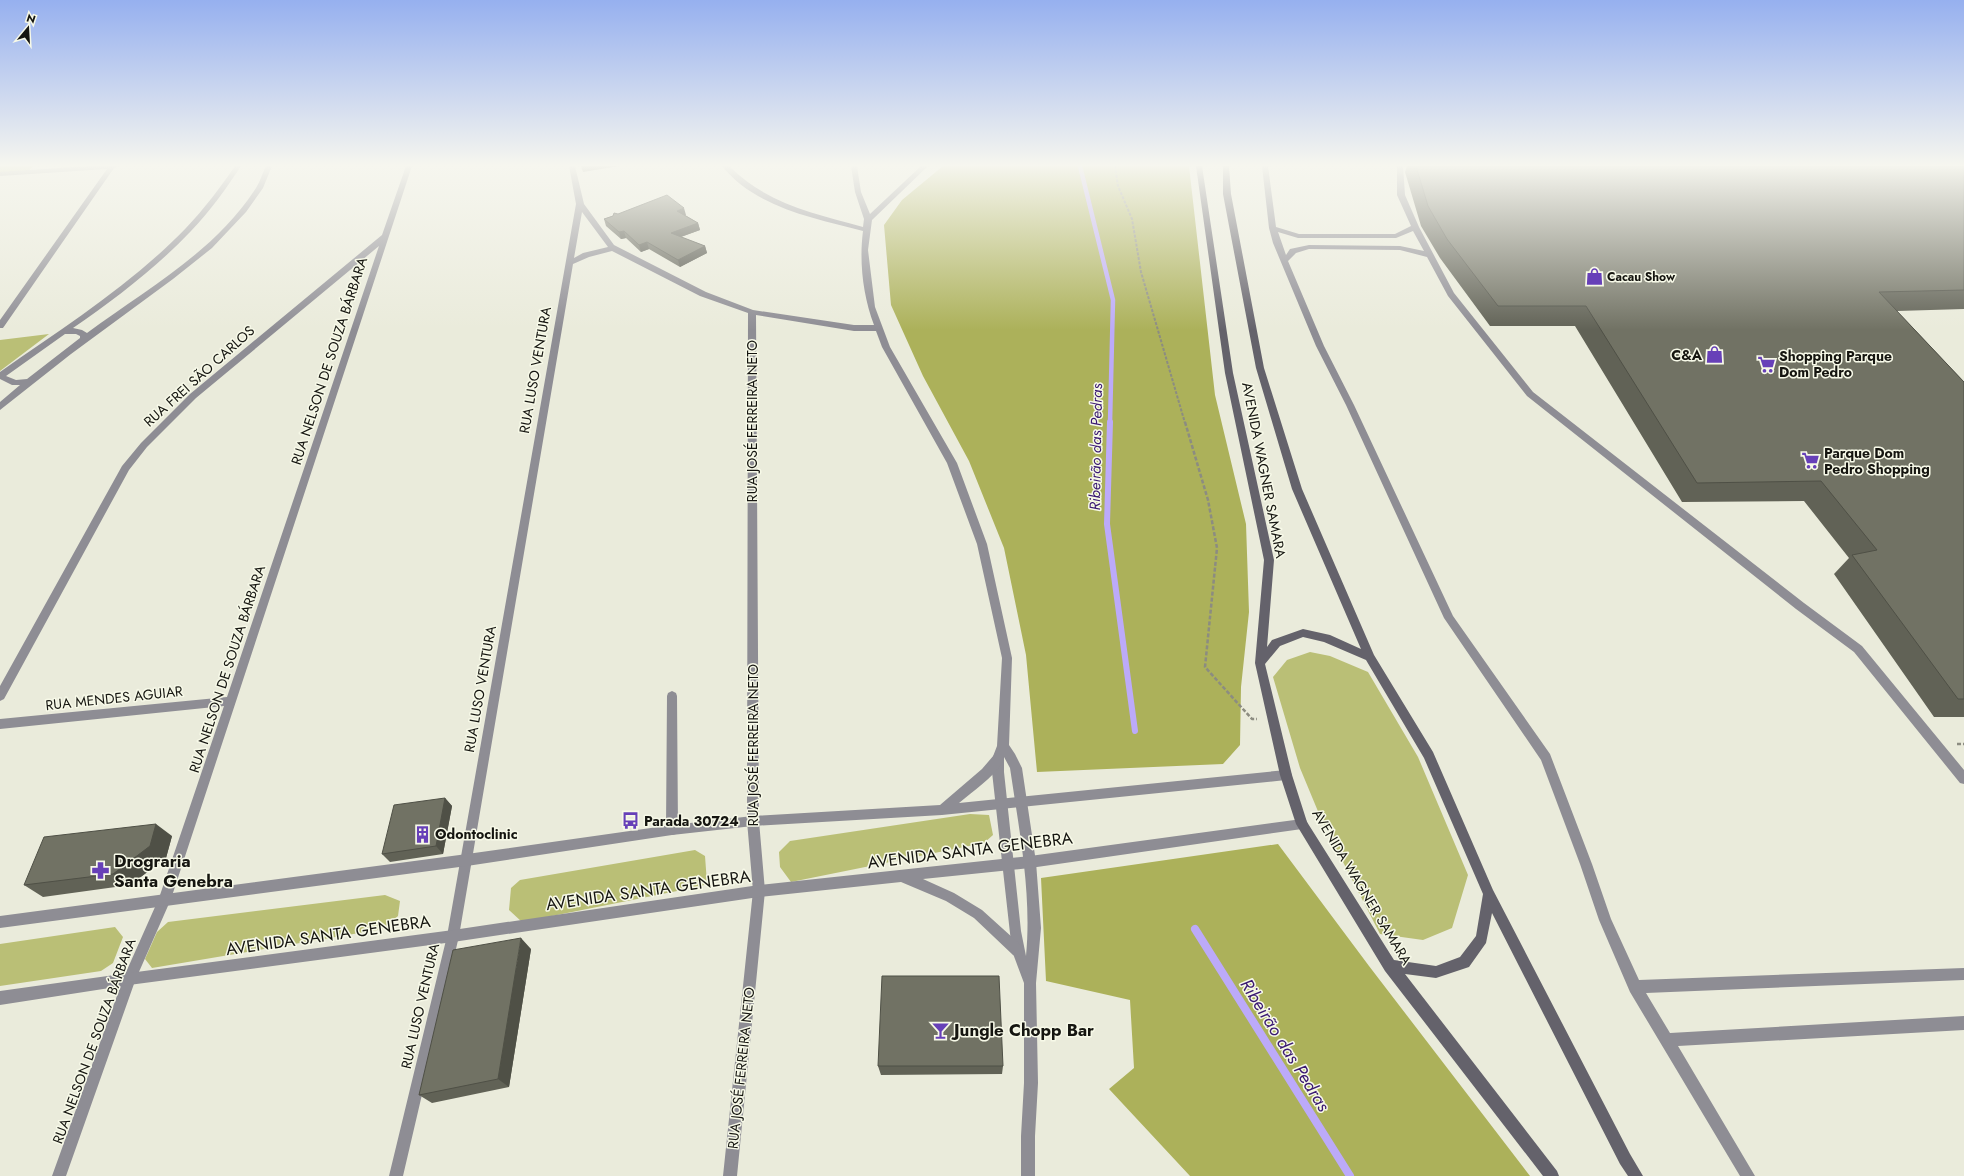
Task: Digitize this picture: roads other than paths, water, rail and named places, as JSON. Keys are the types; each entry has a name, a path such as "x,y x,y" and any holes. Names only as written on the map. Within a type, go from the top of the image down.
{"main road":[{"name":"AVENIDA WAGNER SAMARA","path":"1207,221 1229,373 1269,560 1260,662 1286,775 1302,824 1390,966 1552,1176"},
{"name":"AVENIDA WAGNER SAMARA","path":"1232,221 1260,368 1297,489 1370,657 1429,755 1489,894 1625,1159 1636,1176"},
{"path":"1260,662 1276,643 1303,633 1326,638 1370,657"},
{"path":"1390,966 1436,972 1464,962 1482,939 1489,894"}],"street":[{"path":"0,326 74,221"},
{"path":"28,382 15,383 0,376 129,284 172,246 196,221"},
{"path":"0,407 28,382 84,339 188,264 229,228 234,221"},
{"name":"RUA NELSON DE SOUZA BÁRBARA","path":"59,1176 129,979 165,899 391,221"},
{"name":"RUA LUSO VENTURA","path":"396,1176 453,936 577,221"},
{"path":"593,221 614,248 703,294 752,312 854,328 878,328"},
{"path":"834,221 866,230"},
{"path":"868,221 864,250 871,307 886,347 952,463 982,544 1007,658 1003,746 998,759 986,773 942,810"},
{"path":"1272,221 1284,260 1328,364 1350,405 1449,618 1546,758 1586,864 1605,920 1635,987 1748,1176"},
{"path":"1412,221 1451,294 1530,394 1800,606 1858,649 1964,779"},
{"path":"1273,228 1298,236 1396,236 1415,227"},
{"name":"RUA FREI SÃO CARLOS","path":"0,696 125,468 144,445 193,396 386,236"},
{"path":"1284,260 1293,251 1309,247 1400,248 1430,255"},
{"path":"570,263 586,255 614,248"},
{"name":"RUA JOSÉ FERREIRA NETO","path":"730,1176 759,891 752,821 752,312"},
{"path":"60,333 73,330 81,332 84,335 84,339"},
{"path":"672,696 672,830"},
{"name":"RUA MENDES AGUIAR","path":"0,724 231,701"},
{"path":"1003,746 1011,757 1016,768 1030,862 1035,928 1030,983 1031,1083 1028,1136 1028,1176"},
{"path":"998,759 1000,805 1018,951 1030,983"},
{"path":"0,922 467,860 672,830 752,821 942,810 1000,805 1286,775"},
{"name":"AVENIDA SANTA GENEBRA","path":"0,998 129,979 453,936 759,891 1007,863 1030,862 1302,824"},
{"path":"902,876 950,897 978,914 1018,951"},
{"path":"1635,987 1964,974"},
{"path":"1667,1040 1964,1023"}],"waterway":[{"name":"Ribeirão das Pedras","path":"1094,221 1113,300 1110,423"},
{"name":"Ribeirão das Pedras","path":"1110,422 1107,524 1135,731"},
{"name":"Ribeirão das Pedras","path":"1195,929 1350,1176"}],"place":[{"name":"Cacau Show","path":"1594,277"},
{"name":"C&A","path":"1715,355"},
{"name":"Shopping Parque Dom Pedro","path":"1766,364"},
{"name":"Parque Dom Pedro Shopping","path":"1811,461"},
{"name":"Parada 30724","path":"631,821"},
{"name":"Odontoclinic","path":"422,834"},
{"name":"Drograria Santa Genebra","path":"101,871"},
{"name":"Jungle Chopp Bar","path":"941,1030"}]}
